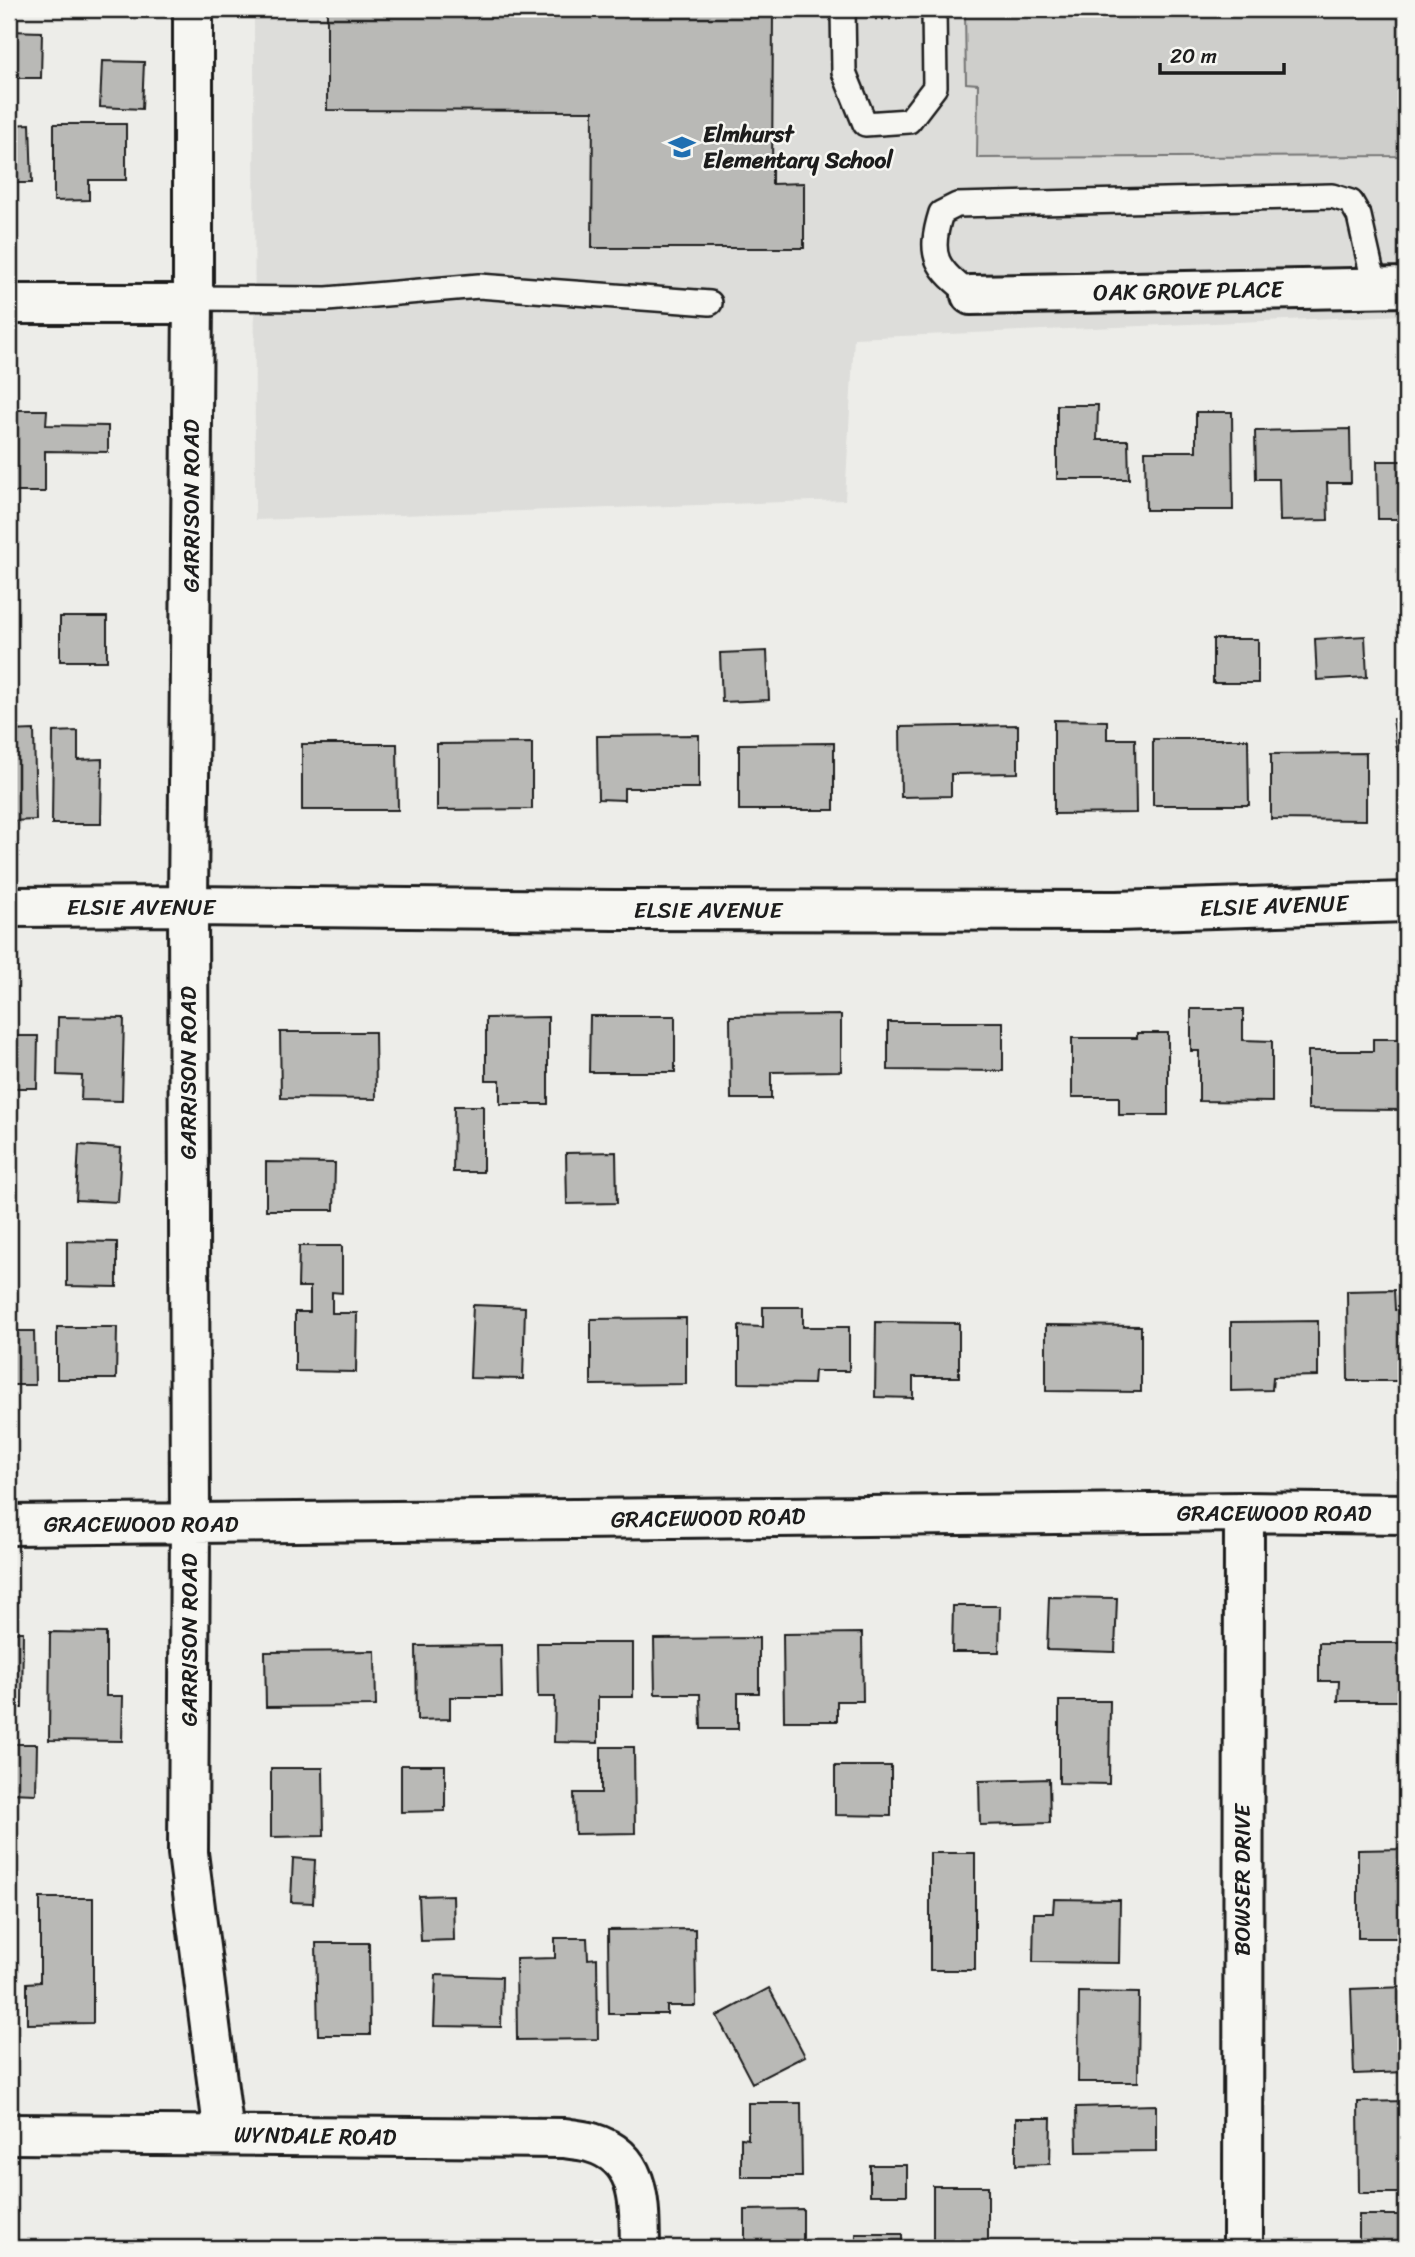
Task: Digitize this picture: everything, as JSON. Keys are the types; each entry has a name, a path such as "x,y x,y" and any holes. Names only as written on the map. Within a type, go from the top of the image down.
{"street":[{"name":"GARRISON ROAD","path":"192,9 188,1853 225,2135"},
{"name":"OAK GROVE PLACE","path":"971,295 1393,288"},
{"path":"9,304 193,301"},
{"name":"ELSIE AVENUE","path":"9,907 1117,911 1406,902"},
{"name":"GRACEWOOD ROAD","path":"9,1525 1244,1512 1406,1514"},
{"name":"BOWSER DRIVE","path":"1242,2248 1244,1512"},
{"name":"WYNDALE ROAD","path":"9,2134 565,2138 594,2143 617,2156 636,2183 640,2248"}],"lane":[{"path":"853,13 844,72 865,124 909,121 935,87 934,9"},
{"path":"971,295 938,264 934,235 941,213 957,205 1332,196 1351,202 1359,216 1371,269 1393,288"},
{"path":"193,301 327,299 479,286 710,303"}],"path":[{"path":"853,13 902,18"}],"shaded area":[{"path":"254,9 1406,9 1406,315 854,338 845,500 255,520"},
{"path":"965,9 1406,9 1406,156 977,158 978,84 966,83"}],"building":[{"name":"Elmhurst Elementary School","path":"327,9 773,9 772,184 804,183 804,248 592,248 593,111 327,110"},
{"path":"9,31 42,32 41,78 9,78"},
{"path":"102,61 144,62 142,109 100,107"},
{"path":"30,124 32,183 9,183 9,125"},
{"path":"54,124 126,124 126,180 89,180 89,200 54,201"},
{"path":"1057,405 1098,405 1097,440 1128,440 1129,479 1057,479"},
{"path":"9,410 47,410 46,425 108,426 108,452 45,451 45,492 9,492"},
{"path":"1196,412 1232,412 1233,510 1146,510 1145,451 1196,451"},
{"path":"1350,429 1351,483 1327,483 1328,520 1280,521 1279,479 1256,479 1255,431"},
{"path":"1377,461 1406,461 1406,519 1378,519"},
{"path":"60,617 107,617 107,661 60,661"},
{"path":"1365,636 1367,677 1317,680 1315,639"},
{"path":"1213,639 1258,639 1258,683 1213,683"},
{"path":"767,651 769,700 722,702 720,653"},
{"path":"1406,717 1406,780 1401,781 1393,719"},
{"path":"1054,720 1107,721 1107,739 1135,739 1136,813 1054,814"},
{"path":"1018,725 1018,773 951,774 951,796 901,797 900,727"},
{"path":"34,730 36,820 9,821 9,731"},
{"path":"78,731 78,760 102,759 101,824 52,824 53,732"},
{"path":"699,735 699,788 624,788 624,800 598,799 597,736"},
{"path":"1153,739 1248,739 1249,805 1153,805"},
{"path":"532,743 532,809 437,810 437,744"},
{"path":"834,743 834,810 739,810 739,744"},
{"path":"302,744 397,744 398,810 302,810"},
{"path":"1366,753 1366,820 1271,819 1271,754"},
{"path":"1191,1009 1243,1009 1243,1040 1272,1041 1272,1102 1199,1101 1199,1051 1191,1051"},
{"path":"841,1015 841,1071 771,1072 771,1099 731,1099 730,1016"},
{"path":"590,1016 675,1016 675,1072 589,1072"},
{"path":"58,1017 124,1018 122,1101 81,1100 82,1076 57,1075"},
{"path":"548,1017 548,1104 500,1104 500,1080 486,1080 486,1018"},
{"path":"888,1022 1003,1022 1003,1071 888,1070"},
{"path":"280,1032 375,1032 376,1099 281,1098"},
{"path":"1137,1033 1168,1033 1168,1115 1119,1115 1119,1097 1072,1097 1072,1038 1137,1038"},
{"path":"9,1036 38,1036 37,1088 9,1088"},
{"path":"1373,1039 1405,1039 1405,1110 1308,1109 1308,1051 1373,1051"},
{"path":"454,1106 483,1106 483,1172 453,1172"},
{"path":"79,1145 121,1148 118,1202 76,1200"},
{"path":"616,1152 617,1203 567,1204 566,1153"},
{"path":"266,1162 335,1163 334,1210 266,1210"},
{"path":"67,1241 117,1242 117,1287 67,1286"},
{"path":"299,1246 342,1246 342,1293 332,1292 332,1313 357,1313 356,1372 295,1371 295,1312 310,1312 310,1287 298,1287"},
{"path":"1394,1290 1395,1310 1406,1309 1406,1381 1348,1381 1347,1291"},
{"path":"473,1305 525,1307 523,1379 470,1378"},
{"path":"763,1307 803,1307 803,1327 849,1327 849,1371 814,1371 813,1384 739,1383 739,1326 763,1327"},
{"path":"686,1318 686,1384 591,1385 591,1319"},
{"path":"1318,1321 1318,1376 1273,1377 1272,1390 1231,1391 1231,1322"},
{"path":"876,1322 959,1323 959,1377 913,1377 913,1398 875,1397"},
{"path":"1046,1325 1141,1326 1141,1392 1046,1391"},
{"path":"57,1327 117,1327 116,1379 57,1379"},
{"path":"9,1331 34,1331 35,1385 9,1385"},
{"path":"1049,1597 1117,1598 1115,1652 1047,1650"},
{"path":"953,1606 1000,1606 999,1652 952,1652"},
{"path":"9,1632 23,1632 22,1708 9,1708"},
{"path":"50,1632 106,1633 106,1696 123,1696 122,1741 49,1740"},
{"path":"862,1633 863,1701 837,1701 837,1721 784,1721 783,1634"},
{"path":"759,1638 759,1693 738,1693 738,1729 701,1729 700,1694 655,1694 654,1639"},
{"path":"537,1643 633,1643 633,1697 598,1697 598,1743 554,1742 555,1697 538,1697"},
{"path":"1319,1643 1406,1643 1406,1701 1338,1701 1339,1681 1319,1681"},
{"path":"501,1645 502,1697 450,1697 450,1719 417,1720 416,1646"},
{"path":"375,1651 376,1706 266,1707 265,1652"},
{"path":"1059,1701 1110,1701 1109,1784 1059,1783"},
{"path":"9,1744 37,1744 36,1794 9,1793"},
{"path":"601,1747 634,1747 635,1833 575,1834 574,1793 601,1793"},
{"path":"401,1765 445,1765 445,1811 401,1812"},
{"path":"835,1766 891,1766 891,1816 835,1815"},
{"path":"271,1768 323,1768 324,1836 271,1837"},
{"path":"1049,1779 1050,1823 980,1825 979,1781"},
{"path":"1406,1849 1406,1901 1402,1901 1402,1938 1358,1938 1358,1850"},
{"path":"930,1853 975,1853 975,1970 930,1970"},
{"path":"293,1858 315,1860 313,1903 291,1902"},
{"path":"453,1895 454,1940 421,1941 419,1896"},
{"path":"40,1898 93,1898 93,2023 27,2024 27,1983 40,1982"},
{"path":"1054,1899 1120,1900 1119,1963 1033,1962 1034,1913 1053,1913"},
{"path":"695,1929 696,2006 667,2006 667,2014 609,2014 608,1930"},
{"path":"555,1938 587,1938 588,1959 597,1958 598,2039 517,2040 516,1959 555,1958"},
{"path":"316,1943 369,1943 370,2035 318,2035"},
{"path":"436,1975 502,1977 501,2027 434,2026"},
{"path":"1406,1987 1406,2072 1354,2074 1351,1989"},
{"path":"769,1988 805,2056 752,2083 717,2016"},
{"path":"1079,1992 1139,1993 1138,2082 1078,2082"},
{"path":"1406,2101 1406,2159 1402,2159 1403,2193 1359,2193 1358,2102"},
{"path":"748,2103 801,2103 802,2177 741,2177 741,2138 748,2139"},
{"path":"1156,2105 1156,2151 1077,2152 1076,2107"},
{"path":"1016,2118 1051,2118 1050,2164 1016,2165"},
{"path":"870,2165 907,2165 907,2195 870,2195"},
{"path":"933,2186 988,2186 988,2248 933,2248"},
{"path":"803,2209 803,2248 745,2248 745,2210"},
{"path":"1359,2215 1406,2215 1406,2248 1359,2248"},
{"path":"856,2234 902,2234 902,2248 856,2248"},
{"path":"140,2244 208,2245 208,2248 140,2248"},
{"path":"247,2245 316,2246 247,2248"},
{"path":"354,2245 422,2246 422,2248 354,2248"},
{"path":"537,2245 537,2248 455,2248 455,2246"},
{"path":"115,2247 115,2248 46,2248"}],"place":[{"name":"Elmhurst Elementary School","path":"682,147"}]}
